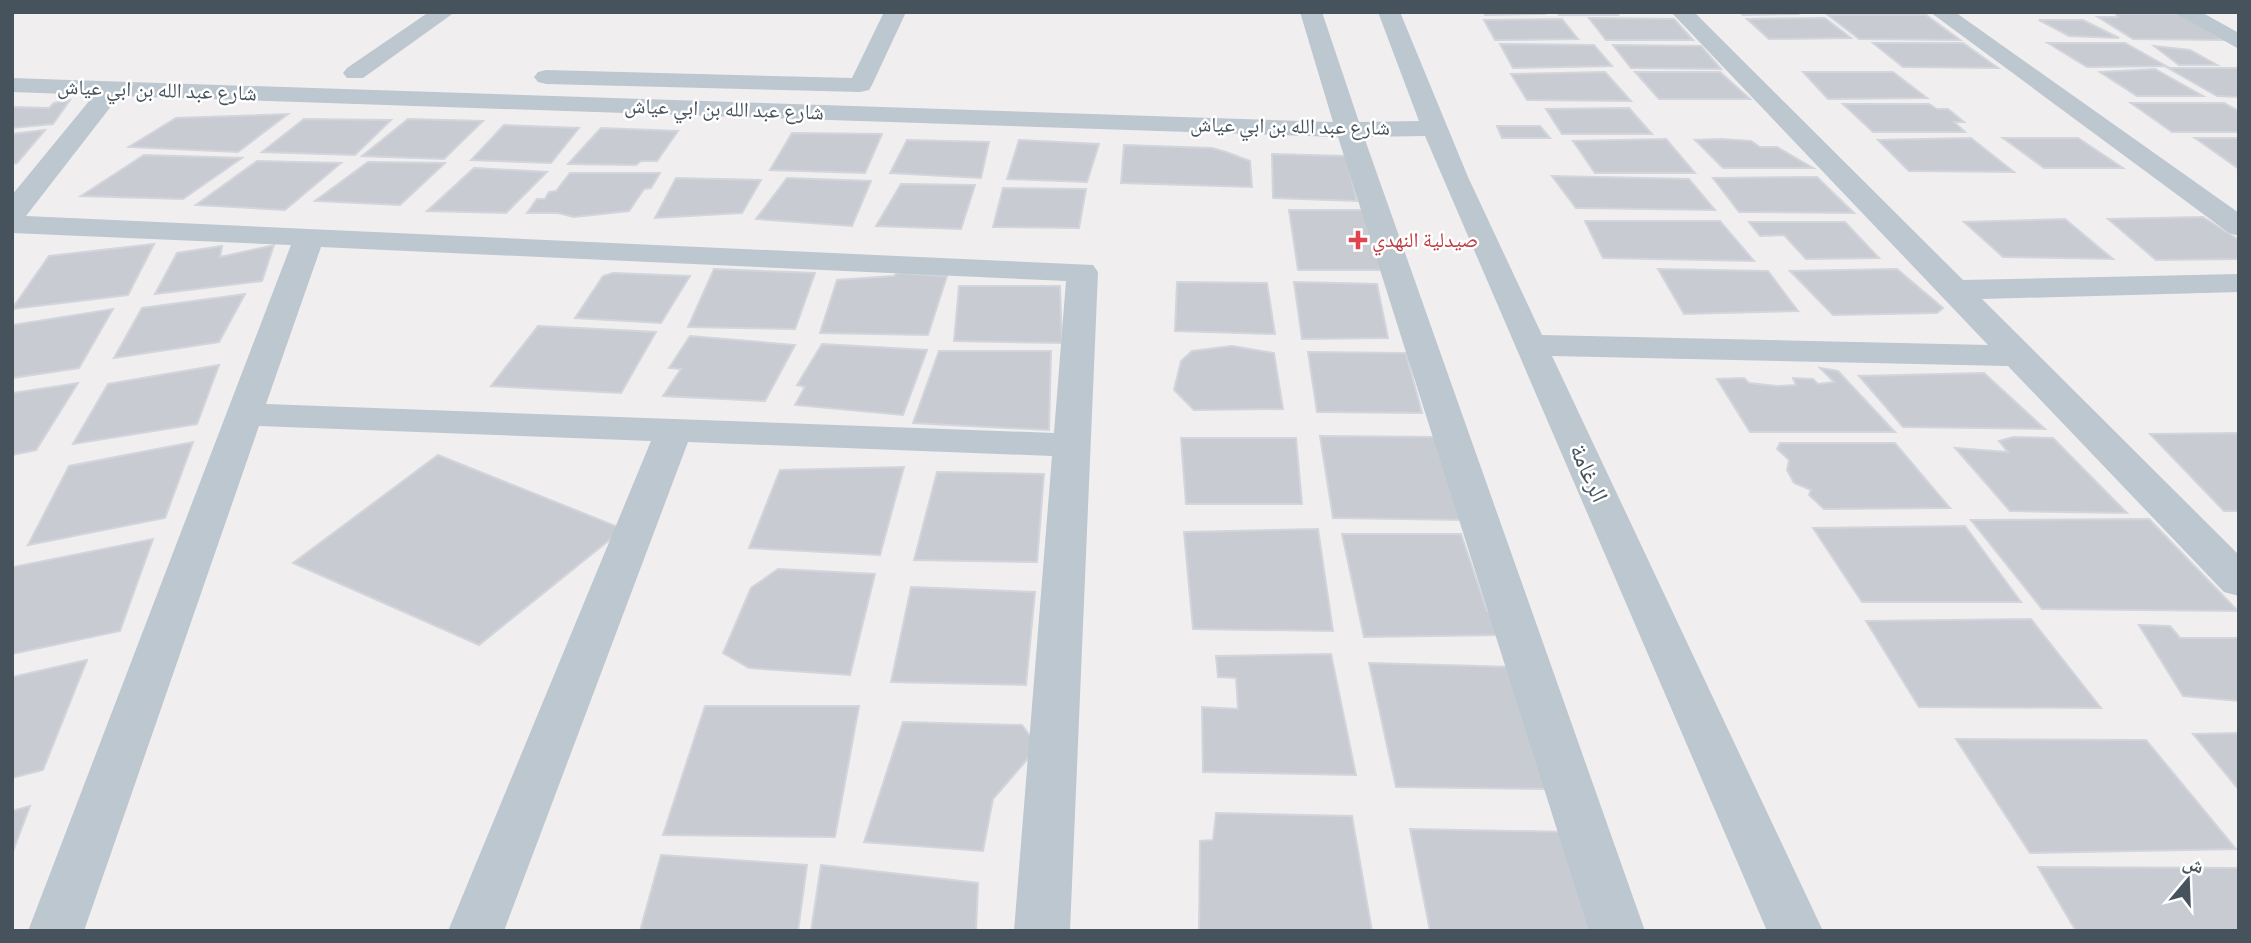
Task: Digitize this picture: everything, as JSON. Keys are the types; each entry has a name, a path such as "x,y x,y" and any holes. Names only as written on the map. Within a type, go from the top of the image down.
{"street":[{"path":"355,73 444,12"},
{"path":"529,76 860,85 895,12"},
{"path":"1311,12 1617,931"},
{"name":"الرغامة","path":"1389,12 1435,128 1795,931"},
{"path":"1682,12 2239,581"},
{"path":"1941,12 2239,227"},
{"path":"2184,12 2239,42"},
{"path":"328,72 395,74"},
{"name":"شارع عبد الله بن ابي عياش","path":"12,85 1349,130 1435,128"},
{"path":"12,214 112,89"},
{"path":"12,224 1082,272 1042,931"},
{"path":"56,931 309,237"},
{"path":"1954,290 2239,283"},
{"path":"1531,345 2019,356"},
{"path":"245,414 1072,445"},
{"path":"476,931 674,430"}],"building":[{"path":"1484,12 1542,12 1544,14 1485,15"},
{"path":"1557,12 1616,12 1618,15 1559,15"},
{"path":"1740,12 1794,12 1797,14 1743,15"},
{"path":"2116,14 2179,14 2224,40 2133,39 2098,17 2118,17"},
{"path":"1828,15 1926,15 1960,40 1859,39"},
{"path":"1589,18 1674,19 1693,40 1606,40"},
{"path":"1825,18 1851,38 1769,39 1747,19"},
{"path":"1562,19 1578,39 1495,40 1484,20"},
{"path":"2039,20 2083,20 2119,38 2069,36"},
{"path":"1873,43 1963,43 1998,68 1903,67"},
{"path":"2048,43 2125,43 2166,66 2087,67"},
{"path":"1500,44 1594,45 1612,66 1513,68"},
{"path":"1613,45 1701,46 1721,69 1631,68"},
{"path":"2154,46 2190,50 2217,65 2179,65"},
{"path":"2168,68 2239,68 2239,97 2217,96"},
{"path":"2155,69 2203,96 2137,96 2100,72"},
{"path":"1605,72 1631,101 1527,100 1511,74"},
{"path":"1635,72 1720,72 1750,99 1659,99"},
{"path":"1803,72 1893,72 1927,98 1828,99"},
{"path":"70,100 53,124 12,128 12,107 49,108 54,103"},
{"path":"2131,103 2224,103 2239,111 2239,132 2172,132"},
{"path":"1843,104 1929,104 1937,109 1948,109 1964,122 1954,122 1965,132 1873,132"},
{"path":"1629,108 1652,134 1562,134 1546,109"},
{"path":"288,114 238,152 129,147 176,118"},
{"path":"304,119 391,120 355,155 262,152"},
{"path":"408,119 483,121 444,159 362,156"},
{"path":"504,125 579,128 551,163 471,160"},
{"path":"1497,126 1540,126 1550,138 1502,138"},
{"path":"601,128 678,131 657,161 641,161 636,165 568,164"},
{"path":"45,130 17,163 12,164 12,134"},
{"path":"792,133 882,134 865,173 770,170"},
{"path":"1971,138 2014,172 1909,171 1878,140"},
{"path":"2003,138 2078,138 2123,168 2044,168"},
{"path":"2195,138 2239,138 2239,169"},
{"path":"1666,139 1695,173 1595,173 1573,141"},
{"path":"907,140 989,142 981,178 890,173"},
{"path":"1019,140 1099,144 1087,182 1007,179"},
{"path":"1695,140 1751,141 1760,147 1777,147 1813,168 1723,168"},
{"path":"1124,145 1212,148 1226,152 1250,161 1252,187 1121,183"},
{"path":"1272,154 1346,156 1357,201 1273,198"},
{"path":"144,155 242,158 183,199 81,196"},
{"path":"257,161 341,163 285,210 196,205"},
{"path":"368,162 445,163 400,205 315,201"},
{"path":"474,168 547,172 506,213 427,211"},
{"path":"570,173 660,173 651,188 644,189 629,211 574,217 558,213 527,213 537,199 545,199 549,192 556,191"},
{"path":"1552,176 1689,179 1715,210 1576,208"},
{"path":"1817,177 1854,213 1739,212 1713,178"},
{"path":"676,178 761,180 742,213 655,218"},
{"path":"787,178 871,181 852,226 756,219"},
{"path":"901,184 975,185 961,229 876,226"},
{"path":"1003,188 1086,189 1079,228 993,227"},
{"path":"1289,210 1366,210 1381,270 1298,270"},
{"path":"2203,217 2239,240 2239,259 2156,260 2108,219"},
{"path":"2065,219 2113,259 2003,257 1964,222"},
{"path":"1585,221 1720,221 1754,261 1603,258"},
{"path":"1749,222 1845,222 1879,258 1806,259 1784,235 1760,236"},
{"path":"154,244 128,295 12,309 49,256"},
{"path":"274,245 262,281 155,294 177,253 222,246 220,257"},
{"path":"714,269 815,273 795,329 688,327"},
{"path":"1658,269 1768,271 1798,311 1684,314"},
{"path":"1897,269 1943,308 1937,313 1833,315 1790,271"},
{"path":"613,273 690,276 661,323 575,318 603,276"},
{"path":"897,273 947,276 928,335 820,333 837,280 894,276"},
{"path":"1177,282 1267,283 1275,334 1175,331"},
{"path":"1294,282 1377,284 1388,338 1302,339"},
{"path":"959,286 1060,286 1062,343 954,341"},
{"path":"245,294 219,342 114,358 142,308"},
{"path":"113,309 79,368 12,378 12,325"},
{"path":"538,326 656,332 621,393 491,386"},
{"path":"690,336 795,345 765,401 663,396 681,369 669,368"},
{"path":"822,344 927,350 903,415 795,405 805,387 797,385"},
{"path":"1232,346 1274,353 1283,409 1194,410 1174,390 1181,361 1192,351"},
{"path":"939,351 1051,351 1049,430 913,423"},
{"path":"1308,352 1406,353 1422,413 1317,412"},
{"path":"219,365 197,424 73,444 108,384"},
{"path":"1820,368 1838,371 1895,432 1750,432 1717,379 1744,378 1749,383 1777,386 1796,385 1793,378 1813,379 1818,384 1834,382"},
{"path":"1984,373 2045,429 1903,427 1859,376"},
{"path":"78,383 36,450 12,455 12,393"},
{"path":"2239,433 2239,511 2224,511 2150,434"},
{"path":"1320,436 1442,437 1466,520 1333,518"},
{"path":"2013,437 2053,438 2127,513 2010,511 1955,448 2008,452 1999,441"},
{"path":"1181,438 1296,438 1302,504 1186,504"},
{"path":"193,442 165,518 28,545 69,466"},
{"path":"1780,443 1895,443 1950,508 1824,509 1809,495 1811,490 1794,483 1787,470 1789,460 1777,449"},
{"path":"438,455 623,529 479,645 293,563"},
{"path":"904,467 880,555 749,548 780,470"},
{"path":"937,472 1044,474 1037,562 914,560"},
{"path":"2149,519 2238,611 2042,609 1971,520"},
{"path":"1965,526 2021,602 1862,602 1813,528"},
{"path":"1318,529 1333,631 1193,629 1184,532"},
{"path":"1342,534 1461,534 1487,611 1500,614 1503,635 1364,637"},
{"path":"153,539 120,631 12,654 13,567"},
{"path":"778,569 875,574 850,675 749,668 723,653 751,588"},
{"path":"911,587 1035,592 1026,685 891,682"},
{"path":"2031,619 2101,708 1919,707 1866,621"},
{"path":"2139,625 2170,626 2180,638 2239,638 2239,701 2183,696"},
{"path":"1331,654 1356,775 1203,772 1202,707 1238,709 1236,678 1218,677 1216,656"},
{"path":"87,660 43,770 12,778 12,677"},
{"path":"1369,663 1514,667 1549,789 1396,787"},
{"path":"705,706 859,706 835,837 663,835"},
{"path":"903,722 1022,725 1038,747 993,799 983,851 864,842"},
{"path":"2239,733 2239,790 2193,734"},
{"path":"1956,739 2146,740 2236,849 2030,853"},
{"path":"30,806 12,854 12,811"},
{"path":"1216,813 1352,816 1372,931 1199,930 1200,841 1213,840"},
{"path":"1410,829 1573,832 1604,931 1430,931"},
{"path":"661,855 807,865 798,931 640,931"},
{"path":"821,865 978,883 976,931 811,931"},
{"path":"2038,867 2239,868 2239,931 2076,931"}],"place":[{"name":"صيدلية النهدي","path":"1358,240"}]}
